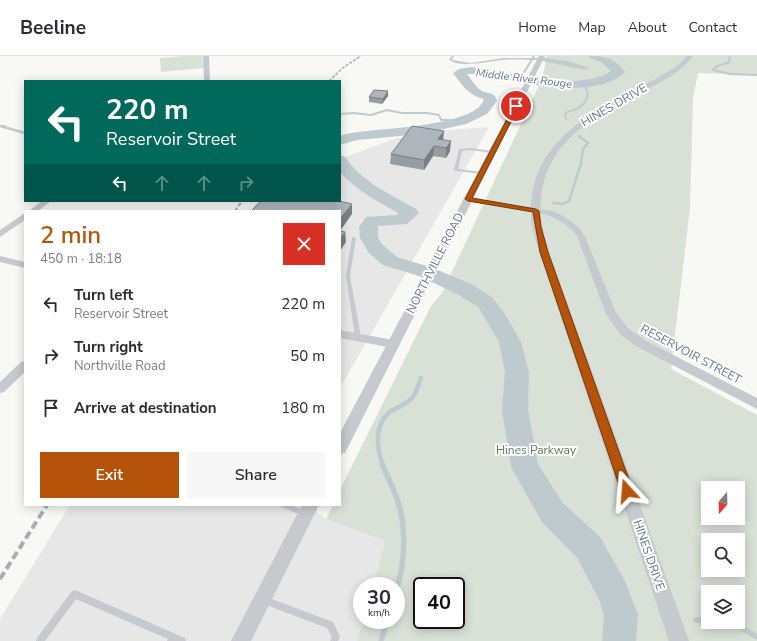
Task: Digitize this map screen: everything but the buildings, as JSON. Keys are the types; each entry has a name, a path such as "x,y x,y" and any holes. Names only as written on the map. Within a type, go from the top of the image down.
{"street":[{"path":"206,56 207,80"},
{"name":"HINES DRIVE","path":"678,641 544,252 536,211 537,188 543,168 553,150 565,137 589,118 674,71 690,56"},
{"path":"541,58 586,68"},
{"name":"NORTHVILLE ROAD","path":"341,446 541,58"},
{"name":"RESERVOIR STREET","path":"468,199 549,213 559,217 577,230 581,236 611,314 624,331 640,342 757,404"},
{"path":"34,210 46,202"},
{"path":"0,234 24,217"},
{"path":"0,259 24,265"},
{"path":"341,334 393,344"},
{"path":"0,389 24,366"},
{"path":"241,641 308,510"}],"lane":[{"path":"453,56 450,59 452,61 470,64 504,59 541,58"},
{"path":"482,173 456,170 460,150 471,149 492,152"},
{"path":"354,238 348,276 358,337"},
{"path":"288,506 308,510"},
{"path":"40,641 74,594 172,639 182,641"},
{"path":"262,599 330,625 336,637 334,641"}],"shaded area":[{"path":"489,127 341,386 341,210 252,210 256,202 341,202 341,159 394,139 436,131"},
{"path":"69,506 308,506 326,519 385,541 375,577 353,577 353,629 360,629 357,641 0,641 0,619"}],"green space":[{"path":"202,56 204,68 161,72 160,58"},
{"name":"Hines Parkway","path":"547,56 757,56 757,75 698,73 693,98 690,208 671,369 757,415 757,641 357,641 360,629 405,629 405,577 375,577 385,541 326,519 332,506 341,506 341,488 431,306 442,293 542,79"}],"waterway":[{"path":"520,79 534,56"},
{"name":"Middle River Rouge","path":"341,141 357,136 421,130 461,121 481,112 491,101 490,97 479,94 475,91 459,73 468,70 477,70 542,83 576,85 606,79 619,72 605,60 594,56"},
{"path":"730,56 729,62 715,67 713,70 730,74 757,75"},
{"path":"566,119 565,115 567,112 577,109 587,99 588,95 584,84"},
{"path":"341,114 353,113 371,115 387,110 402,113 427,113 439,115 441,120 461,120"},
{"path":"5,126 0,126 24,133"},
{"path":"553,203 563,204 569,201 581,163 583,149 588,143 579,136"},
{"name":"Middle River Rouge","path":"341,162 353,177 361,184 410,213 401,220 372,221 368,227 369,238 376,249 390,261 426,272 464,289 485,302 495,316 510,342 517,372 515,410 525,467 552,512 589,548 613,593 621,615 619,641"},
{"path":"383,465 378,444 379,429 382,422 385,416 391,411 405,404 414,396 421,378"},
{"path":"382,464 395,495 402,521 404,545 400,577"},
{"path":"696,620 701,620"},
{"path":"381,641 384,629"},
{"path":"744,629 757,637"}],"railway":[{"path":"330,80 344,67 361,56"},
{"path":"236,210 241,202"},
{"path":"0,579 46,506"}],"route":[{"path":"516,106 468,199 536,211 536,218 544,252 627,491"}]}
